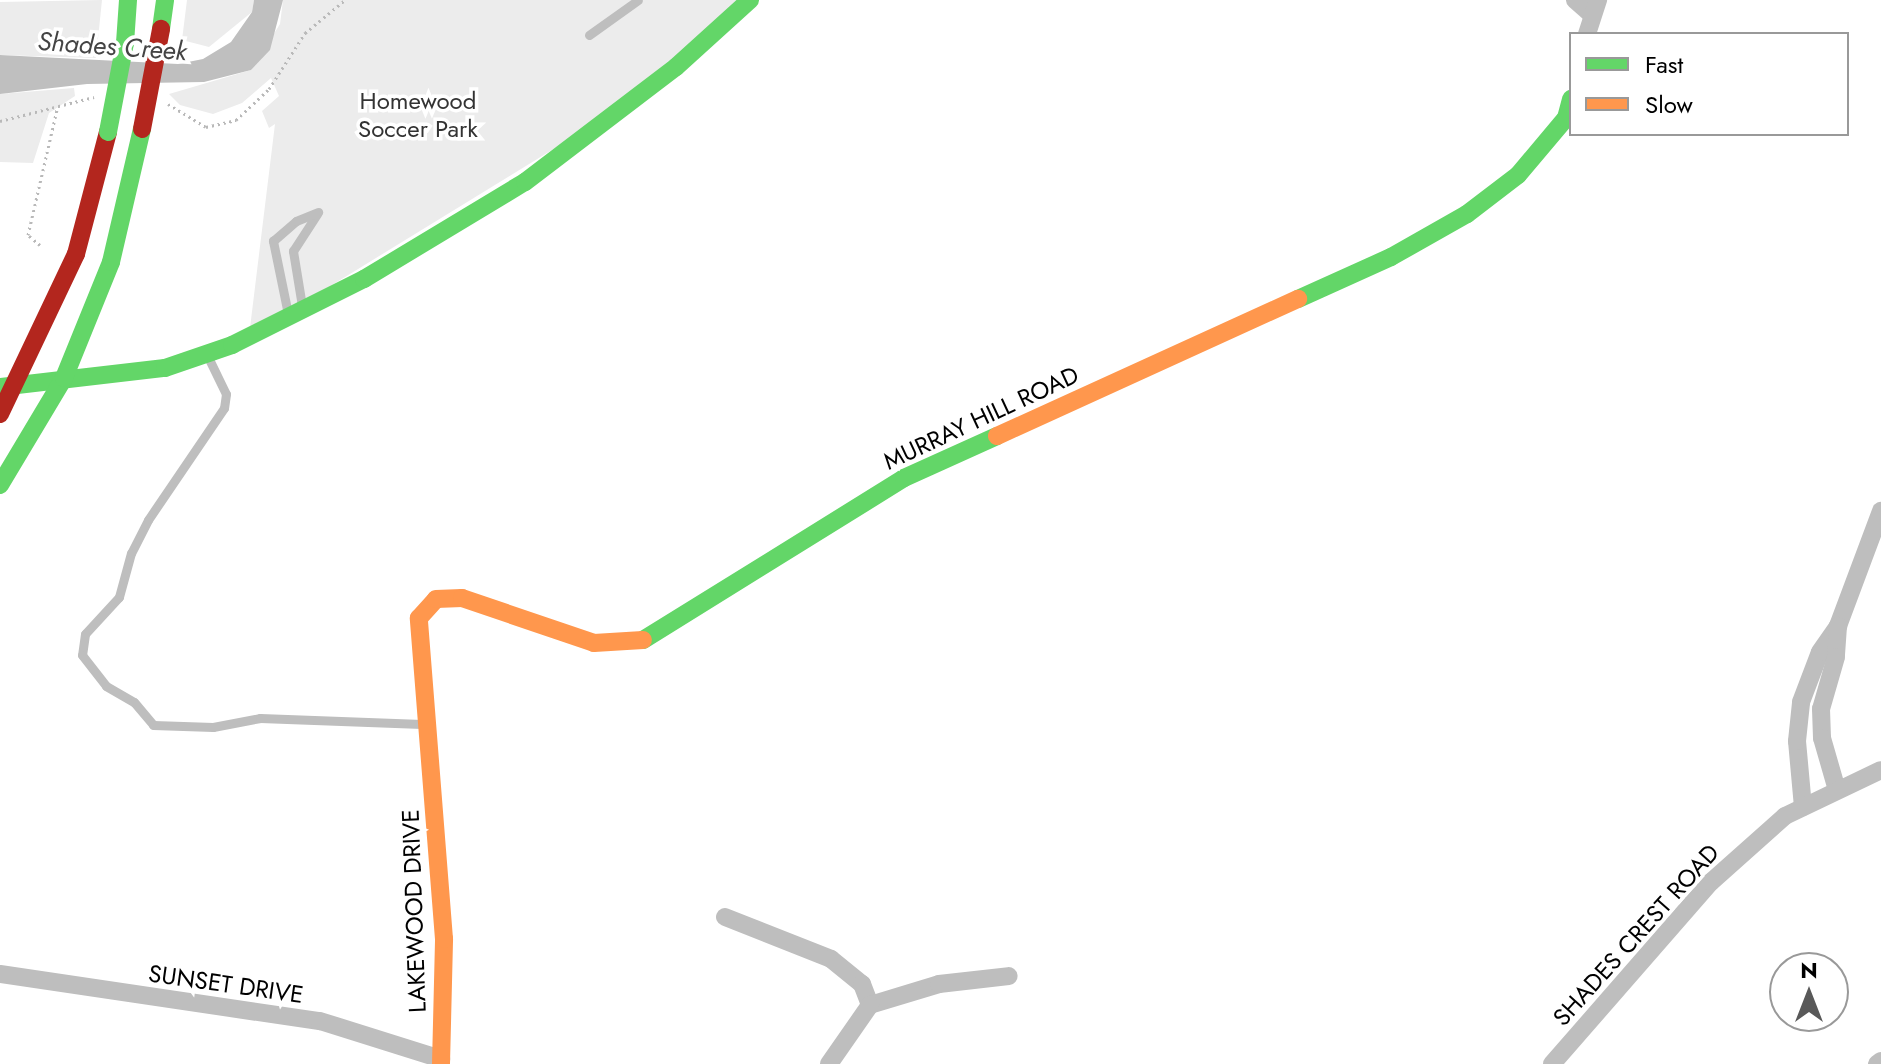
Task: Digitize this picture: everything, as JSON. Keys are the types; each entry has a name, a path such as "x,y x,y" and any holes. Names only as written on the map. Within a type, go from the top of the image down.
{"street":[{"path":"0,414 8,386 76,254 108,132 125,43 128,0"},
{"path":"0,485 64,378 111,262 142,129 165,0"},
{"path":"8,386 165,368 206,354 295,313 452,229 525,182 676,67 750,0"},
{"path":"1575,0 1595,7 1588,32"},
{"name":"MURRAY HILL ROAD","path":"430,756 419,618 436,599 462,598 594,643 646,640 904,478 1391,257 1467,214 1518,175 1566,118 1569,107"},
{"path":"1837,790 1822,738 1821,709 1838,626 1881,511"},
{"path":"1803,807 1797,763 1801,702 1820,652 1838,626"},
{"name":"LAKEWOOD DRIVE","path":"430,756 444,939 441,1062"},
{"name":"SHADES CREST ROAD","path":"1552,1064 1711,882 1785,816 1881,770"},
{"path":"725,917 831,959 862,984 870,1005"},
{"name":"SUNSET DRIVE","path":"0,974 320,1021 441,1062"},
{"path":"829,1064 870,1005 939,984 1009,976"}],"lane":[{"path":"589,35 638,0"},
{"path":"318,212 293,251 295,313 273,241 296,221 318,212"},
{"path":"206,354 226,394 224,408 148,520 131,553 119,597 85,634 82,655 106,686 134,702 153,725 213,727 260,718 427,724"}],"path":[{"path":"291,53 301,37 345,0"},
{"path":"40,245 28,235 57,109"}],"green space":[{"path":"102,0 96,58 0,55 0,2"},
{"path":"187,0 254,0 252,12 209,47 182,40"},
{"name":"Homewood Soccer Park","path":"283,0 749,0 625,105 249,336 275,124 269,128 262,111 279,96 271,78 242,103 213,114 180,105 169,94 251,70 280,24"},
{"path":"74,88 75,96 49,113 33,163 0,162 0,94"}],"shaded area":[{"path":"254,0 283,0 270,50 251,70 204,82 87,84 0,94 0,55 178,64 203,59 231,42 252,12"}],"traffic: fast":[{"path":"125,43 128,0"},
{"path":"161,29 165,0"},
{"path":"0,387 165,368 232,345 364,279 525,182 676,67 750,0"},
{"path":"108,132 125,43"},
{"path":"1298,299 1391,257 1467,214 1518,175 1566,118 1569,107"},
{"path":"0,485 64,378 111,262 142,129"},
{"path":"643,640 904,478 997,436"}],"traffic: slow":[{"path":"997,436 1298,299"},
{"path":"441,1064 444,939 419,618 436,599 462,598 594,643 643,640"}],"traffic: jam":[{"path":"142,129 161,29"},
{"path":"0,414 76,254 108,132"}],"water label":[{"name":"Shades Creek","path":"112,47"}]}
